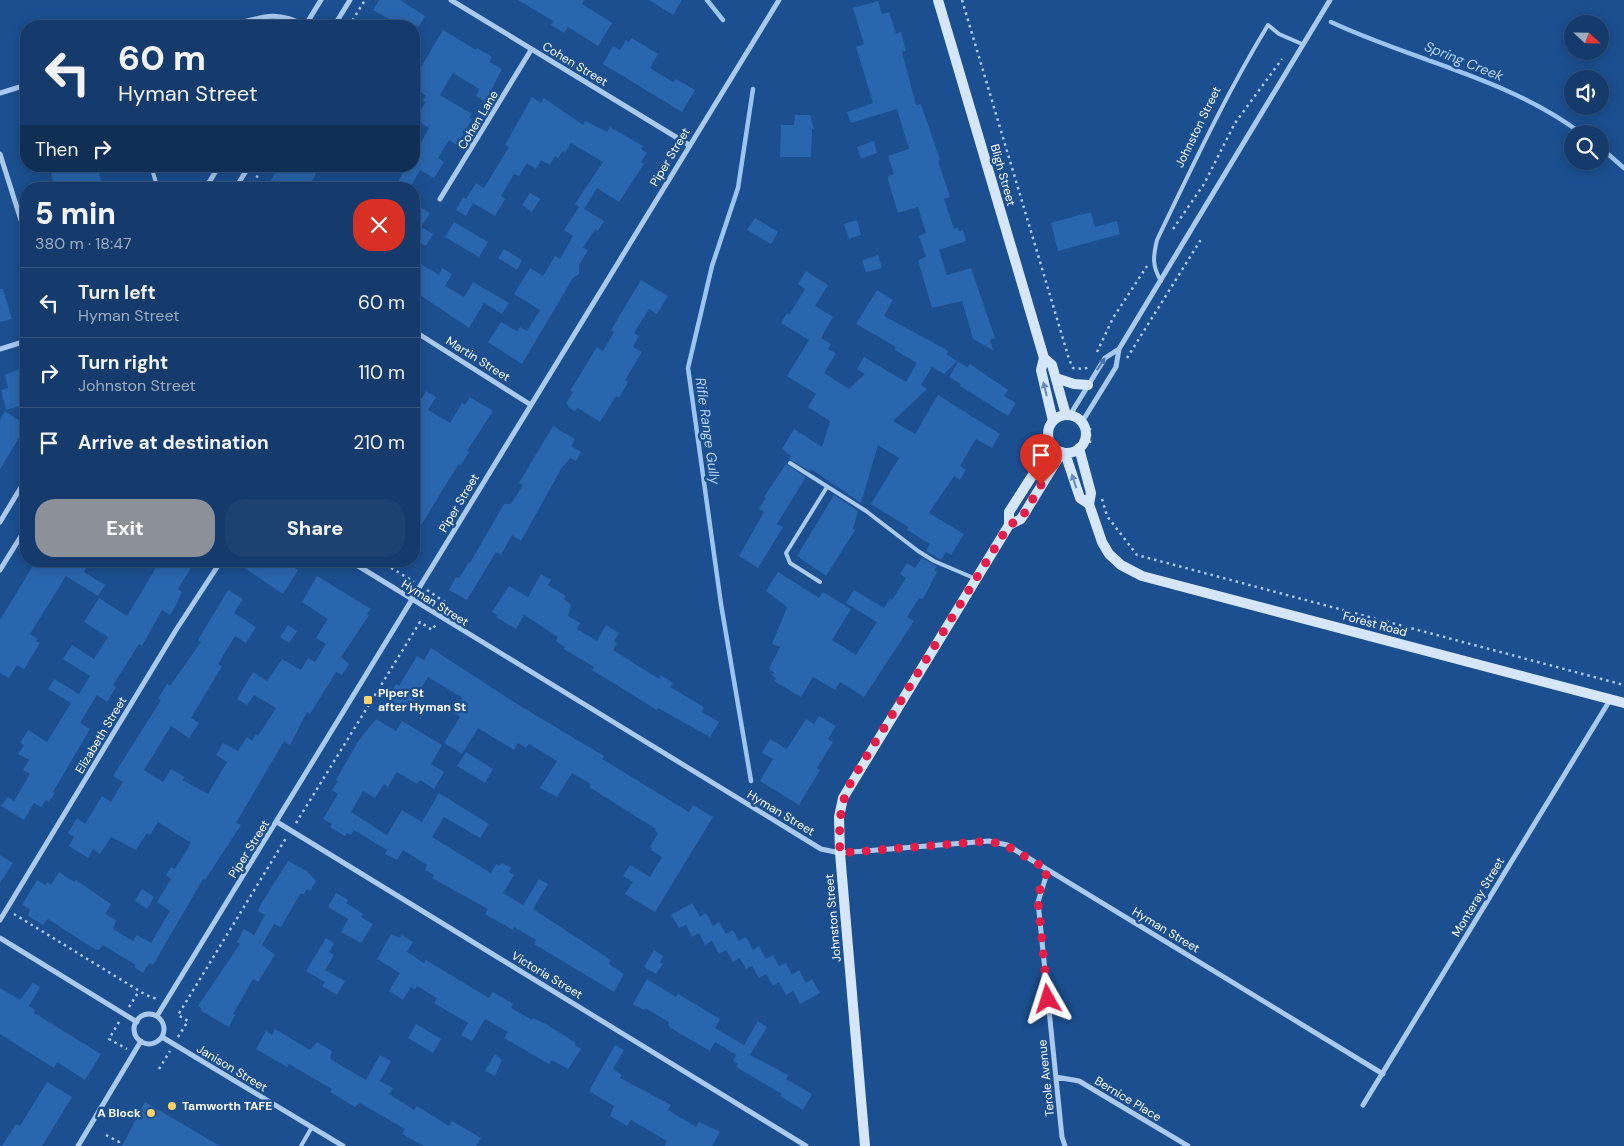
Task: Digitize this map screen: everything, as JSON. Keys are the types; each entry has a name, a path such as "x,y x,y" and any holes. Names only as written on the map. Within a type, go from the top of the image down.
{"street":[{"path":"309,20 321,0"},
{"path":"338,20 350,0"},
{"name":"Cohen Street","path":"451,0 689,145"},
{"name":"Piper Street","path":"157,1016 779,0"},
{"name":"Bligh Street","path":"938,0 1044,358 1041,370 1053,421"},
{"path":"1119,349 1105,358 1068,415 1053,421 1048,435 1052,445 1063,452 1080,498 1089,504 1091,493 1084,449 1086,421 1116,368 1119,349 1330,0"},
{"path":"252,20 280,16 290,20"},
{"name":"Cohen Lane","path":"440,199 531,50"},
{"path":"0,93 20,87"},
{"path":"0,154 20,217"},
{"name":"Martin Street","path":"420,335 531,405"},
{"path":"0,349 20,343"},
{"name":"Bligh Street","path":"1044,358 1052,365 1068,415"},
{"path":"1056,378 1074,384 1088,385"},
{"path":"1068,415 1086,421"},
{"name":"Johnston Street","path":"865,1146 840,853 839,817 843,798 847,788 1009,525 1009,512 1052,445"},
{"path":"1063,452 1084,449"},
{"name":"Johnston Street","path":"1009,525 1021,519 1063,452"},
{"path":"0,522 20,489"},
{"name":"Forest Road","path":"1089,504 1102,542 1109,554 1121,564 1142,576 1619,699"},
{"path":"0,570 20,538"},
{"name":"Elizabeth Street","path":"0,920 216,567"},
{"name":"Hyman Street","path":"360,567 821,849 840,853 989,841 1007,846 1383,1074"},
{"name":"Monteray Street","path":"1363,1105 1619,699"},
{"name":"Victoria Street","path":"277,822 806,1146"},
{"name":"Terole Avenue","path":"1048,870 1039,892 1038,902 1062,1137 1065,1146"},
{"path":"0,938 137,1022"},
{"path":"148,1014 157,1016 164,1028 162,1037 154,1043 141,1041 135,1030 137,1022 148,1014"},
{"name":"Janison Street","path":"162,1037 343,1146"},
{"path":"78,1146 141,1041"},
{"name":"Bernice Place","path":"1056,1076 1079,1081 1188,1146"},
{"name":"Terole Avenue","path":"1059,1146 1062,1137"}],"lane":[{"name":"Johnston Street","path":"1152,258 1158,240 1211,128 1268,25 1279,34 1302,44"},
{"path":"1152,258 1154,270 1160,281"},
{"path":"790,463 866,511 934,561 976,579"},
{"path":"820,582 790,563 786,554 827,487"},
{"path":"301,1146 312,1127"}],"path":[{"path":"353,20 365,0"},
{"path":"962,0 1068,359 1073,368 1084,369 1090,366 1097,371"},
{"path":"1169,234 1204,184 1235,123 1295,40"},
{"path":"1124,364 1200,241 1188,235"},
{"path":"1094,358 1113,318 1152,258"},
{"path":"1084,449 1086,421"},
{"path":"1102,497 1107,516 1138,555 1624,685"},
{"path":"389,567 413,582"},
{"path":"434,595 448,604 446,608"},
{"path":"292,831 420,622 432,630 435,625"},
{"path":"184,1026 188,1021 178,1016 180,1012 283,842"},
{"path":"12,913 138,991 154,997"},
{"path":"133,1000 138,991"},
{"path":"176,1010 180,1012"},
{"path":"116,1028 109,1039 124,1047"},
{"path":"159,1068 165,1059"},
{"path":"106,1135 119,1142 117,1146"}],"building":[{"path":"379,0 400,0 425,16 420,24 420,20 390,20 373,10"},
{"path":"518,0 584,0 582,4 612,23 598,46 568,27 564,33 551,25 553,21"},
{"path":"649,0 682,0 673,15"},
{"path":"878,1 882,14 889,12 896,34 901,32 906,51 902,52 916,105 921,104 950,197 944,199 954,229 958,227 959,231 963,230 966,241 939,250 947,275 971,268 995,338 990,340 993,350 973,339 962,301 932,308 918,260 926,257 919,236 926,233 918,207 898,213 888,180 888,176 894,174 888,156 909,149 897,109 851,123 847,112 873,103 856,47 864,44 853,8"},
{"path":"443,30 476,50 477,48 492,57 489,62 502,69 485,102 476,96 479,89 453,73 440,95 472,114 469,118 472,119 457,145 449,140 438,158 444,162 434,178 420,170 420,144 429,128 420,122 420,111 426,102 423,101 426,96 420,92 420,69"},
{"path":"632,38 658,54 650,68 673,82 676,79 695,90 682,112 603,64 613,46 620,50 626,40 629,42"},
{"path":"532,97 541,103 544,98 583,125 585,121 607,132 610,127 643,146 641,149 647,153 641,162 644,164 619,202 597,188 584,209 604,221 598,231 595,229 583,248 588,250 579,265 579,274 573,278 522,364 488,342 501,322 517,331 520,327 527,331 540,310 514,294 530,268 543,276 555,256 560,259 573,236 564,230 579,207 575,204 603,162 571,143 565,153 563,151 558,158 555,156 550,165 541,160 536,169 527,163 519,176 514,174 501,196 505,199 495,216 473,203 466,216 456,210 463,197 466,199 476,183 484,188 509,147 505,145"},
{"path":"795,115 810,115 814,129 812,129 811,157 780,157 781,125 794,125"},
{"path":"874,141 877,153 861,159 857,147"},
{"path":"51,172 99,172 101,181 98,182 53,182"},
{"path":"276,172 312,172 316,174 311,182 270,182"},
{"path":"404,172 419,172 413,182 398,182"},
{"path":"530,193 540,199 532,212 522,205"},
{"path":"420,207 430,213 421,227 433,234 426,246 420,243"},
{"path":"1091,212 1095,227 1117,221 1120,234 1058,251 1051,223"},
{"path":"755,218 778,232 771,244 747,230"},
{"path":"857,220 861,235 849,239 844,224"},
{"path":"454,222 488,242 479,257 445,237"},
{"path":"504,249 522,260 517,270 498,258"},
{"path":"878,255 882,268 866,272 862,260"},
{"path":"420,264 439,275 442,268 452,274 445,286 464,297 473,282 509,303 502,314 484,303 469,328 420,295"},
{"path":"806,271 828,285 815,306 833,317 821,338 831,344 828,349 836,353 824,373 849,389 865,374 857,369 864,357 906,382 917,363 895,350 896,347 856,324 877,290 893,300 884,316 945,349 948,352 946,354 957,361 944,374 932,367 921,385 927,389 893,421 915,434 938,395 1000,434 992,448 976,439 960,466 966,470 960,480 954,476 929,513 964,534 951,555 946,552 941,560 926,551 930,544 907,530 908,527 871,504 899,458 878,445 861,503 811,469 810,471 789,459 791,456 782,449 794,429 822,447 830,421 808,407 816,394 787,376 809,340 781,323 787,313 789,315 805,289 798,284"},
{"path":"641,280 668,296 657,314 649,309 634,333 639,336 633,347 642,352 625,380 628,382 619,398 616,396 600,422 578,408 574,411 568,407 567,402 573,392 570,391 597,347 603,351 614,332 611,330"},
{"path":"0,289 3,289 12,319 0,322"},
{"path":"958,362 967,367 970,364 1008,390 1004,396 1016,403 1008,416 949,377"},
{"path":"20,368 20,406 6,410 1,390 8,388 5,375"},
{"path":"426,391 436,397 428,410 450,423 462,403 465,405 470,397 493,411 467,451 469,452 461,465 459,464 451,476 420,527 420,401"},
{"path":"5,411 20,421 20,436 0,469 0,420"},
{"path":"553,426 575,439 571,446 581,452 576,461 570,458 561,469 521,541 512,535 501,555 496,552 467,600 449,590 456,577 459,578 470,563 504,504 511,504 523,485 519,483"},
{"path":"786,464 806,477 777,524 783,527 758,568 739,556 764,512 759,509 766,498 764,497"},
{"path":"834,495 858,511 853,529 855,530 826,576 797,556"},
{"path":"922,558 937,566 934,571 937,572 923,599 919,598 907,617 914,621 864,697 840,682 835,690 813,677 801,697 774,681 776,678 772,675 774,672 769,669 780,647 772,644 787,607 766,591 778,572 819,598 823,592 851,609 832,640 856,655 877,622 846,603 854,590 884,608 890,598 892,600 906,578 900,574 907,563 915,568"},
{"path":"32,567 87,567 84,572 105,585 98,596 66,576 30,634 38,639 36,641 40,643 24,669 17,665 9,678 0,673 0,620"},
{"path":"156,567 191,567 178,589 182,592 170,615 162,610 142,646 139,644 113,685 116,687 107,702 97,695 80,723 90,729 53,792 55,793 49,802 46,800 41,807 34,803 24,820 1,806 8,797 14,801 30,774 23,770 29,760 18,754 24,745 20,743 28,730 47,742 71,703 48,689 54,679 79,694 90,676 63,659 72,645 94,659 108,637 84,622 99,598 127,616"},
{"path":"243,567 293,567 298,570 283,594"},
{"path":"541,574 551,580 548,585 566,596 564,599 571,605 568,616 580,623 577,629 597,641 606,625 619,633 614,641 617,643 613,650 659,679 661,675 673,683 670,687 704,707 702,712 719,722 710,737 658,708 657,710 592,670 594,667 564,649 565,647 556,641 558,637 524,615 516,629 496,617 498,615 492,612 509,586 528,597"},
{"path":"317,576 371,609 341,657 349,664 342,675 336,672 310,714 307,712 290,745 284,741 236,823 241,825 205,880 203,879 153,965 149,963 143,973 134,967 136,965 103,945 99,950 96,950 48,919 43,925 28,916 30,909 22,905 37,880 45,885 47,882 51,885 59,872 74,882 76,880 111,904 105,914 116,920 113,929 133,941 137,935 151,943 170,911 157,902 171,879 166,875 171,867 175,869 191,843 158,822 150,835 147,833 136,850 111,837 100,854 93,849 88,858 69,846 74,837 68,833 77,818 85,824 102,796 111,802 123,782 113,776 161,700 158,699 167,684 170,686 201,642 198,640 228,590 243,599 234,613 256,627 246,643 235,636 218,664 222,666 191,718 199,723 189,738 171,726 144,770 163,782 171,769 185,777 182,780 208,794 227,762 216,755 223,743 238,751 247,737 252,741 256,734 258,736 276,708 254,695 247,705 237,699 253,672 267,681 282,659 301,670 308,658 315,662 326,644 316,638 328,619 302,602"},
{"path":"288,625 297,631 289,643 280,637"},
{"path":"431,648 517,704 604,756 602,759 689,812 693,805 713,817 655,912 625,894 633,882 623,876 630,865 650,877 662,857 651,850 652,848 650,847 658,833 655,831 656,829 589,787 591,784 572,773 557,797 540,788 557,761 529,744 526,748 518,743 514,750 478,728 462,754 444,743 460,717 454,713 463,698 428,677 408,710 385,696 390,687 393,689 396,684 399,686 417,656 424,660"},
{"path":"819,716 836,726 828,739 833,742 817,768 820,770 799,805 760,781 773,759 762,753 770,739 787,749 806,719 814,724"},
{"path":"376,719 396,731 402,721 442,745 431,764 444,772 434,789 420,780 417,784 397,772 388,787 384,784 375,798 363,791 351,812 387,835 402,810 422,822 439,793 489,824 480,838 444,817 432,837 491,873 496,864 499,866 502,863 511,868 509,872 514,875 503,893 523,905 539,879 548,884 533,909 611,960 609,964 624,974 614,992 534,944 536,940 514,927 513,930 485,914 488,909 432,878 434,875 425,870 427,865 403,850 397,860 385,854 387,850 354,830 351,835 347,833 345,836 330,827 332,824 323,819 338,794 332,790 338,781 336,780 359,740"},
{"path":"466,752 493,769 485,783 457,766"},
{"path":"0,855 13,863 0,883"},
{"path":"288,861 307,871 316,881 310,891 307,889 304,894 300,894 281,927 274,924 262,945 275,955 258,982 253,979 233,1014 235,1015 229,1027 201,1011 202,1009 198,1006 240,944 237,942 244,929 254,935 265,915 258,911 261,904"},
{"path":"142,889 154,897 147,909 135,901"},
{"path":"336,893 348,900 346,903 363,914 361,917 373,924 361,943 341,932 348,919 328,907"},
{"path":"692,903 700,917 706,913 713,926 719,922 726,934 733,930 739,941 746,937 753,950 759,946 766,959 773,955 779,966 786,963 792,975 799,970 806,983 812,979 820,993 800,1004 793,991 786,995 779,982 773,986 766,974 759,978 752,966 746,969 740,958 733,962 726,950 719,954 712,941 705,945 699,933 692,937 686,925 679,928 671,915"},
{"path":"391,934 400,938 402,935 413,942 407,952 424,963 426,960 489,998 493,992 513,1004 511,1008 532,1020 533,1018 546,1024 576,1043 575,1045 581,1049 568,1069 552,1060 549,1064 504,1038 508,1032 485,1019 472,1041 461,1035 468,1023 434,1003 437,998 417,986 415,990 411,987 403,1000 389,991 400,973 377,959"},
{"path":"326,938 334,943 329,952 334,955 325,970 345,981 337,995 322,986 325,982 306,971"},
{"path":"654,950 663,956 660,962 663,964 656,974 644,967"},
{"path":"647,979 676,997 678,994 720,1019 715,1028 744,1045 758,1021 767,1027 750,1055 788,1075 786,1079 812,1094 803,1110 780,1096 782,1094 736,1067 738,1064 733,1061 736,1055 715,1042 710,1051 669,1027 669,1022 645,1008 644,1010 633,1004"},
{"path":"33,983 40,987 29,1006 35,1010 34,1013 101,1054 85,1080 57,1062 54,1068 0,1034 0,988 20,1000"},
{"path":"416,1024 441,1039 433,1053 408,1038"},
{"path":"275,1029 310,1050 317,1042 332,1051 330,1059 366,1080 380,1055 391,1061 380,1081 393,1088 389,1094 414,1110 417,1106 449,1126 452,1121 481,1138 476,1146 424,1146 402,1134 405,1129 360,1103 355,1107 330,1092 332,1089 289,1064 287,1067 256,1049 266,1031 272,1035"},
{"path":"615,1045 624,1050 613,1069 622,1075 620,1078 671,1105 668,1110 696,1127 699,1122 720,1132 712,1146 665,1146 667,1141 631,1120 627,1126 610,1116 614,1106 589,1091"},
{"path":"495,1054 502,1060 495,1076 485,1071"},
{"path":"47,1082 72,1097 42,1146 2,1146 16,1124 20,1126"},
{"name":"A Block","path":"145,1102 220,1146 122,1146"}],"waterway":[{"name":"Rifle Range Gully","path":"707,0 723,20"},
{"name":"Spring Creek","path":"1331,22 1363,36 1492,84 1523,98 1568,125"},
{"name":"Rifle Range Gully","path":"751,781 721,604 688,368 712,266 738,188 753,89"},
{"name":"Spring Creek","path":"1609,155 1624,168"}],"place":[{"name":"Piper St after Hyman St","path":"368,700"},
{"name":"Tamworth TAFE","path":"172,1106"},
{"name":"A Block","path":"151,1113"}],"route":[{"path":"1041,485 1021,519 1009,525 852,780 843,798 839,817 840,853 989,841 1007,846 1048,870 1039,892 1038,902 1048,999"}]}
